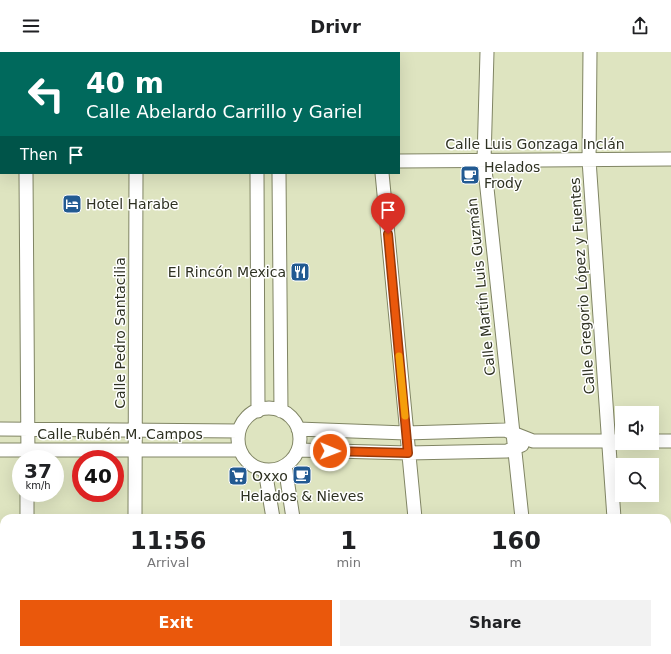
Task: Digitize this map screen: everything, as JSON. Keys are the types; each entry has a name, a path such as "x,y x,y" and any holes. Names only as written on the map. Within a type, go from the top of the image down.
{"street":[{"name":"Calle Martín Luis Guzmán","path":"487,52 484,160 522,514"},
{"name":"Calle Gregorio López y Fuentes","path":"590,52 589,160 614,514"},
{"name":"Calle Luis Gonzaga Inclán","path":"400,161 671,159"},
{"path":"26,174 28,450"},
{"name":"Calle Pedro Santacilia","path":"135,514 136,174"},
{"path":"257,174 258,411"},
{"path":"279,174 281,411"},
{"path":"382,174 415,514"},
{"path":"273,409 281,411 292,418 298,429 300,440 298,450 293,459 284,466 275,470 265,470 250,464 240,450 238,440 239,431 246,418 258,411 273,409"},
{"name":"Calle Rubén M. Campos","path":"0,429 239,431"},
{"path":"298,429 406,433 505,430 533,441"},
{"path":"298,450 408,453 507,451 533,441 615,441"},
{"path":"659,441 671,441"},
{"name":"Calle Rubén M. Campos","path":"0,450 12,452"},
{"name":"Calle Rubén M. Campos","path":"64,454 240,450"},
{"path":"284,466 292,514"},
{"path":"265,470 272,514"},
{"path":"27,502 27,514"}],"slow traffic":[{"path":"399,356 405,416"}],"place":[{"name":"Helados Frody","path":"470,175"},
{"name":"Hotel Harabe","path":"72,204"},
{"name":"El Rincón Mexica","path":"300,272"},
{"name":"Helados & Nieves","path":"302,475"},
{"name":"Oxxo","path":"238,476"}],"route":[{"path":"330,451 408,453 388,234"}]}
